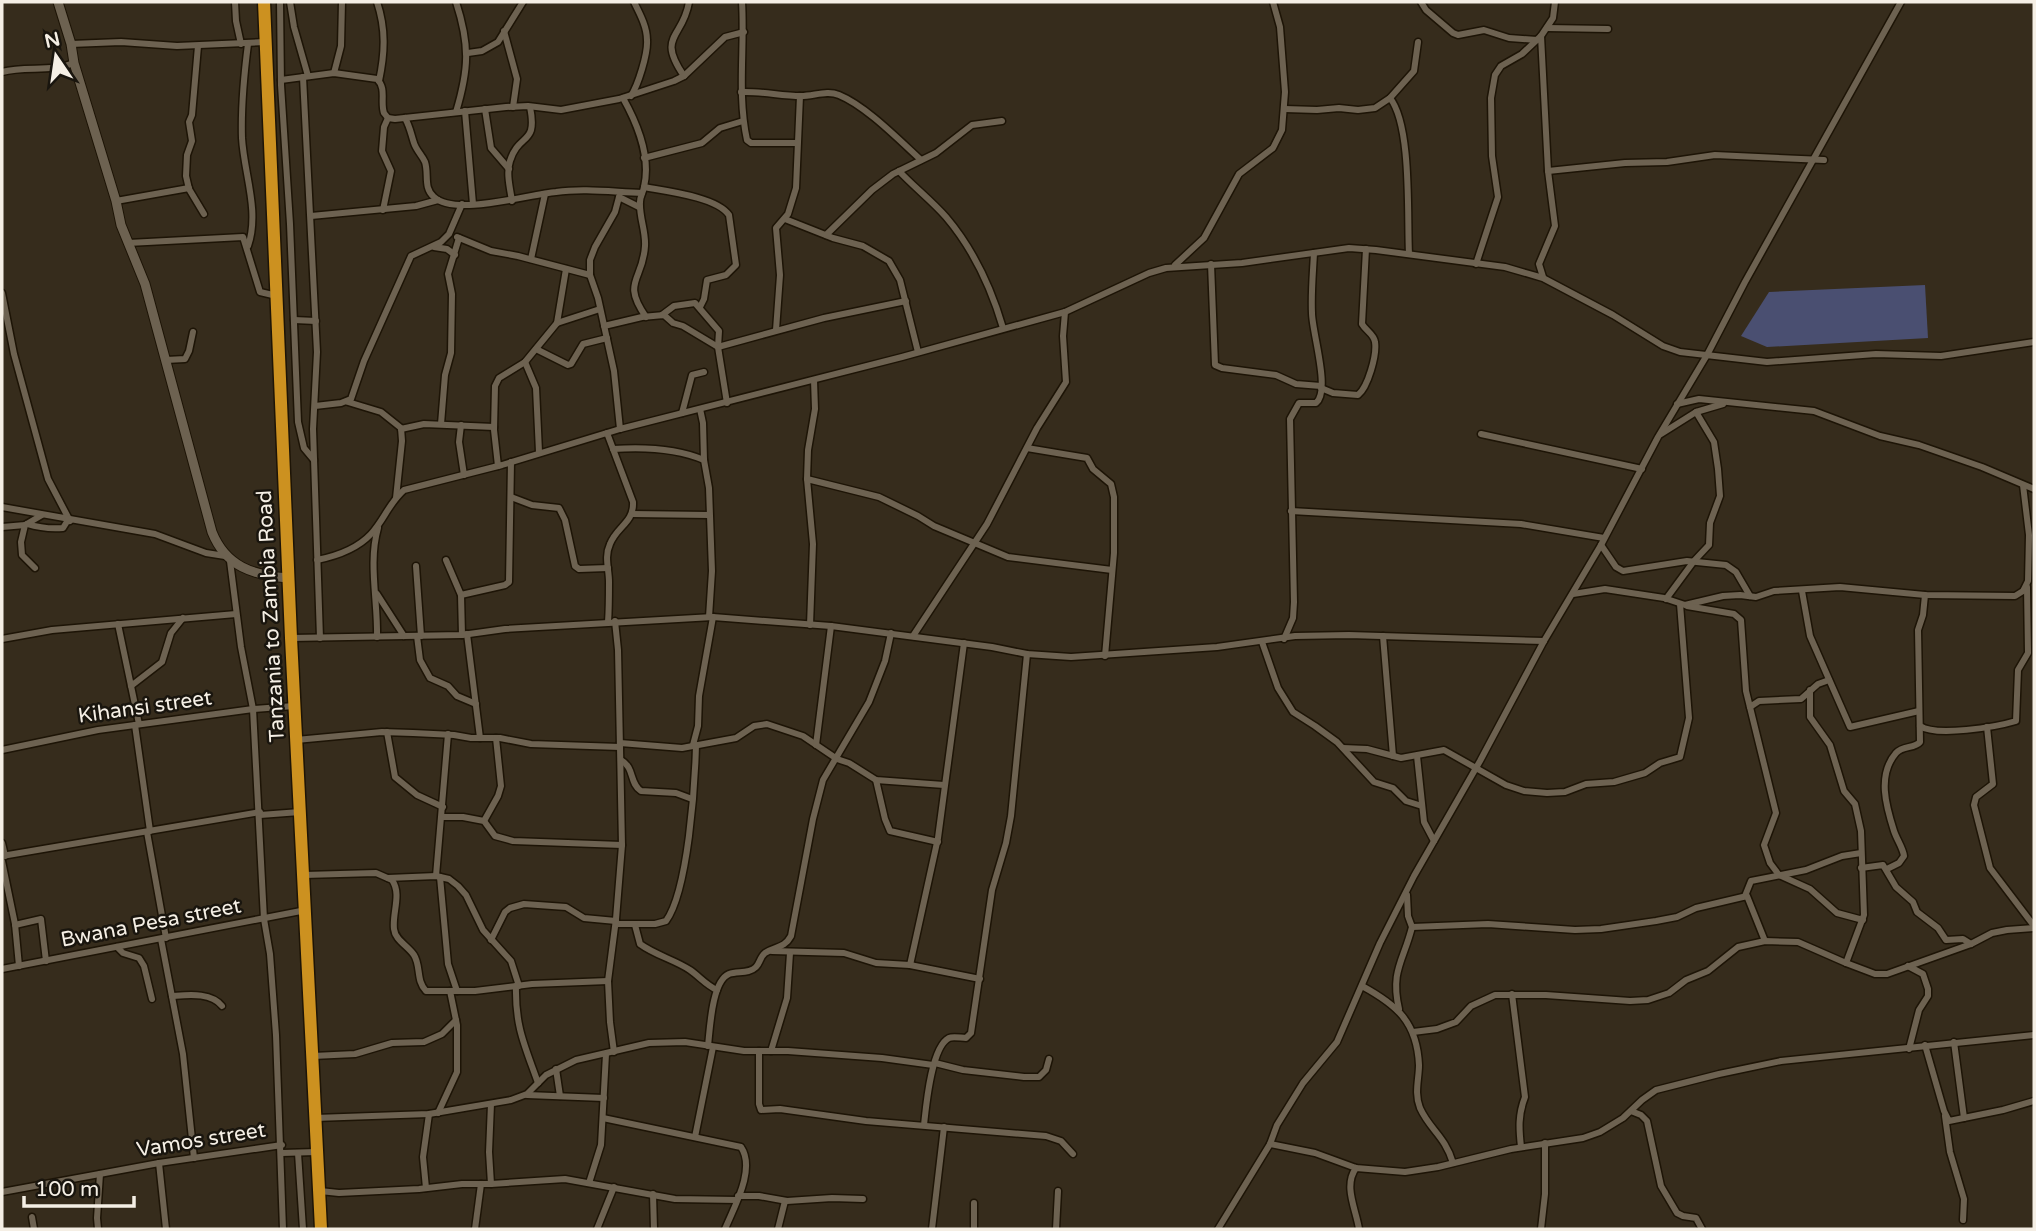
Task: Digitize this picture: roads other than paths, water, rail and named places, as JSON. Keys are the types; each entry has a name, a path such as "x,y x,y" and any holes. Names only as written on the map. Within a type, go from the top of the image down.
{"highway":[{"name":"Tanzania to Zambia Road","path":"264,2 290,638 321,1229"}],"street":[{"path":"58,2 128,243 145,284 212,532 219,549 228,558 253,709 264,919 272,983 282,1149 283,1229"},
{"path":"235,2 236,21 245,44 242,136 254,217 248,246"},
{"path":"280,2 281,80 300,439 314,461"},
{"path":"290,2 293,27 306,77 311,254 316,321 314,461 320,638"},
{"path":"334,73 341,46 342,2"},
{"path":"377,2 385,35 384,59 379,80 384,90 383,108 388,118"},
{"path":"456,2 468,52 468,66 456,112"},
{"path":"468,52 490,48 498,42 517,16 523,2"},
{"path":"627,97 636,89 648,43 644,24 634,2"},
{"path":"684,76 672,56 671,49 674,34 686,18 689,2"},
{"path":"742,2 744,32 740,92 748,142 797,144"},
{"path":"1174,266 1204,238 1238,174 1273,148 1282,130 1285,109 1280,27 1273,2"},
{"path":"1421,2 1426,10 1453,33 1487,30 1509,38 1539,38"},
{"path":"1476,264 1497,197 1492,156 1491,98 1495,75 1501,66 1522,54 1539,38 1556,11 1555,2"},
{"path":"1218,1229 1270,1144 1277,1125 1303,1083 1337,1042 1380,943 1407,890 1901,2"},
{"path":"1547,27 1608,29"},
{"path":"504,31 517,79 513,107"},
{"path":"388,118 513,107 561,110 627,97 684,76 725,37 744,32"},
{"path":"1539,38 1548,171 1555,226 1539,264 1543,278"},
{"path":"72,44 121,42 198,46 266,42"},
{"path":"1285,109 1368,110 1390,98 1416,68 1418,42"},
{"path":"198,46 192,115 189,122 192,141 185,166 189,188 204,214"},
{"path":"2,72 28,67 45,70 74,63"},
{"path":"281,80 334,73 379,80"},
{"path":"740,92 764,91 800,96 832,93 856,103 920,160"},
{"path":"776,330 780,275 776,228 788,214 796,188 800,96"},
{"path":"627,97 644,158 643,190 639,207 644,224 645,250 633,293 646,317"},
{"path":"1390,98 1400,116 1406,174 1409,254"},
{"path":"512,201 509,162 517,146 531,134 533,128 530,107"},
{"path":"485,109 491,148 509,169"},
{"path":"465,111 473,204"},
{"path":"383,210 391,171 382,151 384,127 388,118"},
{"path":"405,118 414,146 424,158 428,189 432,197 438,200 473,204 512,201 572,191 617,195 643,190 700,199 725,209 729,215 736,265 726,275 707,280 700,307"},
{"path":"644,158 702,143 720,128 744,121"},
{"path":"826,235 872,190 899,171 936,153 972,125 1002,121"},
{"path":"1548,171 1625,163 1667,162 1715,155 1824,160"},
{"path":"899,171 958,232 983,270 1003,328"},
{"path":"116,201 189,188"},
{"path":"531,259 545,194"},
{"path":"617,195 639,207"},
{"path":"617,195 615,212 594,247 590,260 590,275 617,384 616,403 620,429"},
{"path":"311,216 416,206 438,200"},
{"path":"348,402 411,256 441,242 449,234 462,204"},
{"path":"785,219 863,246 889,261 900,280 918,352"},
{"path":"449,234 491,251 590,275"},
{"path":"128,243 243,237 248,246 260,292 277,296"},
{"path":"441,424 445,375 451,354 452,294 448,274 459,238"},
{"path":"432,247 447,249 455,255"},
{"path":"317,560 337,556 359,544 371,534 404,490 498,466 620,429 1065,312 1149,273 1174,266 1254,262 1349,248 1505,267 1543,278 1613,314 1662,346 1680,352 1767,362 1876,354 1924,357 2034,342"},
{"path":"1211,264 1215,365 1280,376 1296,384 1321,387 1333,393 1358,395 1370,375 1375,343 1372,334 1362,324 1366,249"},
{"path":"1284,639 1293,618 1294,602 1290,419 1298,403 1319,401 1321,387 1319,353 1312,316 1314,253"},
{"path":"498,466 494,427 495,386 499,378 525,362 556,323 566,269"},
{"path":"2,293 14,354 48,479 69,521"},
{"path":"662,315 718,347 776,330 906,301"},
{"path":"604,326 662,315 681,304 695,303 719,331 718,347 727,402"},
{"path":"556,323 600,309"},
{"path":"913,636 987,524 1037,428 1066,382 1063,336 1065,312"},
{"path":"295,320 316,321"},
{"path":"166,360 185,359 193,332"},
{"path":"536,349 568,365 583,344 607,338"},
{"path":"525,362 536,388 539,452"},
{"path":"682,413 692,376 705,372"},
{"path":"810,625 813,530 807,479 808,450 815,409 814,380"},
{"path":"1677,404 1699,399 1823,414 1880,436 1919,445 1982,467 2034,489"},
{"path":"314,406 348,402 381,412 401,429 396,498"},
{"path":"1659,435 1696,412 1725,403"},
{"path":"491,940 505,912 524,904 566,907 584,918 635,925 666,921 673,912 678,897 692,799 699,696 711,617 709,488 700,409"},
{"path":"1666,599 1709,545 1710,523 1720,489 1714,442 1696,412"},
{"path":"401,429 424,424 494,427"},
{"path":"461,425 459,442 464,475"},
{"path":"607,433 633,502 632,514 614,535 606,556 621,760 622,845 608,981 614,1052"},
{"path":"1481,434 1643,469"},
{"path":"613,449 632,447 676,451 704,460"},
{"path":"1027,448 1087,458 1093,469 1111,484 1114,497 1112,569 1105,656"},
{"path":"461,595 509,582 511,462"},
{"path":"807,479 879,497 934,526 1008,557 1112,569"},
{"path":"1920,726 1932,732 1987,727 2012,723 2017,719 2018,670 2028,653 2029,535 2023,485"},
{"path":"511,497 532,505 559,508 565,520 575,566 579,569 608,568"},
{"path":"2,507 69,521 155,534 206,553 228,558 257,573 288,578"},
{"path":"1291,511 1521,524 1603,541"},
{"path":"632,514 709,515"},
{"path":"3,529 26,524 42,515"},
{"path":"26,524 41,528 63,528 69,521"},
{"path":"377,637 373,555 379,523"},
{"path":"26,524 21,542 22,555 35,568"},
{"path":"1603,541 1616,567 1623,571 1694,561 1731,567 1750,596"},
{"path":"446,560 461,595 480,738"},
{"path":"416,566 420,660 430,678 448,686 457,696 476,704"},
{"path":"1682,604 1723,596 1756,597 1774,591 1840,587 1926,596 2006,598 2015,596 2027,587"},
{"path":"1573,594 1605,589 1666,599 1739,617 1750,708 1776,813 1764,845 1770,863 1779,875 1810,890 1837,913 1863,919"},
{"path":"1802,591 1810,636 1851,727 1919,711"},
{"path":"376,592 404,636"},
{"path":"1887,869 1899,863 1905,855 1895,833 1887,802 1885,772 1901,749 1919,744 1918,631 1926,596"},
{"path":"1343,748 1367,749 1401,758 1444,750 1518,789 1560,793 1586,784 1628,778 1679,757 1689,718 1682,604"},
{"path":"2,639 52,631 236,614"},
{"path":"131,686 154,671 162,662 171,634 184,617"},
{"path":"290,638 465,634 611,621 711,617 891,633 1027,654 1105,656 1262,642 1296,636 1544,641"},
{"path":"118,624 137,724 148,831 184,1061 194,1158"},
{"path":"816,745 831,626"},
{"path":"695,1137 711,1046 717,990 723,977 756,967 763,955 782,947 791,936 816,805 826,774 860,720 880,676 891,633"},
{"path":"1382,636 1393,756"},
{"path":"1262,642 1278,688 1293,712 1343,748 1374,782 1393,789 1409,802 1422,806"},
{"path":"910,965 938,842 964,643"},
{"path":"924,1125 930,1076 946,1040 966,1038 971,1033 992,890 1011,816 1027,654"},
{"path":"1750,708 1759,701 1801,699 1810,690 1829,680"},
{"path":"1810,690 1810,717 1830,745 1844,791 1855,804 1861,831 1863,919 1846,963"},
{"name":"Kihansi street","path":"2,750 137,724 295,706"},
{"path":"296,740 387,732 496,738 531,744 682,748 736,738 761,724 783,728 803,736 837,759 849,763 876,780 944,785"},
{"path":"1987,727 1993,784 1976,797 1974,805 1986,858 1990,868 2034,927"},
{"path":"387,732 395,777 417,795 443,807"},
{"path":"438,1113 457,1072 454,991 448,964 438,876 447,734"},
{"path":"484,821 501,786 496,738"},
{"path":"1417,756 1426,830 1434,841"},
{"path":"621,760 629,766 634,784 641,791 676,793 692,799"},
{"path":"876,780 890,831 938,842"},
{"path":"3,858 260,813 300,812"},
{"path":"442,817 484,821 495,836 513,841 622,845"},
{"path":"2,843 19,966"},
{"path":"1745,896 1751,881 1861,853"},
{"path":"1861,868 1878,864 1887,869 1892,881 1912,901 1917,912 1938,928 1946,940 1963,939 1971,944"},
{"path":"304,875 376,873 395,884 394,930 396,936 414,955 422,987 426,991 475,991 608,981"},
{"path":"388,878 438,876 458,886 466,895 476,919 511,961 517,986 516,1019 520,1038 538,1083"},
{"path":"1399,1011 1396,985 1398,964 1412,927 1408,916 1407,890"},
{"path":"1412,927 1488,924 1575,930 1601,929 1677,917 1696,908 1745,896"},
{"path":"1745,896 1751,901 1765,941"},
{"name":"Bwana Pesa street","path":"2,969 306,911"},
{"path":"15,925 41,919 46,961"},
{"path":"635,925 640,944 688,968 705,984 717,990"},
{"path":"1413,1032 1449,1026 1457,1022 1471,1006 1489,996 1512,994 1648,1000 1669,993 1686,980 1708,971 1738,947 1765,941 1798,942 1846,963 1883,974 1971,944 1999,931 2034,927"},
{"path":"117,947 123,953 139,958 152,999"},
{"path":"769,951 844,953 876,963 910,965 980,979"},
{"path":"771,1051 787,998 790,953"},
{"path":"1908,966 1923,974 1928,989 1927,999 1919,1010 1909,1049"},
{"path":"1362,986 1390,1002 1413,1032 1419,1064 1417,1097 1420,1108 1429,1124 1446,1143 1453,1163"},
{"path":"1512,994 1525,1097 1518,1127 1521,1147"},
{"path":"172,996 204,996 218,1001 222,1006"},
{"path":"313,1056 355,1054 393,1043 424,1042 442,1034 456,1020"},
{"path":"1270,1144 1315,1153 1356,1168 1405,1172 1521,1147 1573,1140 1600,1132 1656,1090 1720,1074 1781,1061 2034,1035"},
{"path":"525,1095 546,1075 576,1060 649,1043 685,1042 760,1051 883,1058 1035,1077 1046,1070 1049,1059"},
{"path":"1954,1042 1965,1118"},
{"path":"1926,1045 1944,1111 1950,1152 1965,1204 1963,1220"},
{"path":"760,1051 761,1110 780,1109 866,1121 1046,1136 1061,1141 1073,1154"},
{"path":"589,1183 601,1145 606,1054"},
{"path":"556,1069 561,1096"},
{"path":"315,1118 429,1114 491,1104 525,1095 604,1098"},
{"path":"1944,1111 1951,1122 2034,1101"},
{"path":"491,1104 491,1184"},
{"path":"1631,1111 1647,1121 1656,1175 1666,1195 1677,1213 1696,1218 1702,1229"},
{"path":"426,1188 423,1157 429,1114"},
{"path":"603,1118 741,1147 746,1161 726,1229"},
{"path":"932,1229 944,1127"},
{"path":"1541,1229 1545,1194 1545,1143"},
{"name":"Vamos street","path":"2,1192 194,1158 282,1149 298,1153 316,1152"},
{"path":"298,1153 303,1229"},
{"path":"159,1163 166,1229"},
{"path":"1356,1168 1350,1176 1350,1185 1359,1229"},
{"path":"98,1229 100,1174"},
{"path":"318,1191 339,1193 565,1180 697,1201 759,1196 785,1201 863,1199"},
{"path":"475,1229 481,1184"},
{"path":"597,1229 614,1187"},
{"path":"1056,1229 1058,1191"},
{"path":"653,1194 654,1229"},
{"path":"778,1229 785,1201"},
{"path":"974,1203 974,1229"},
{"path":"32,1217 34,1229"}]}
